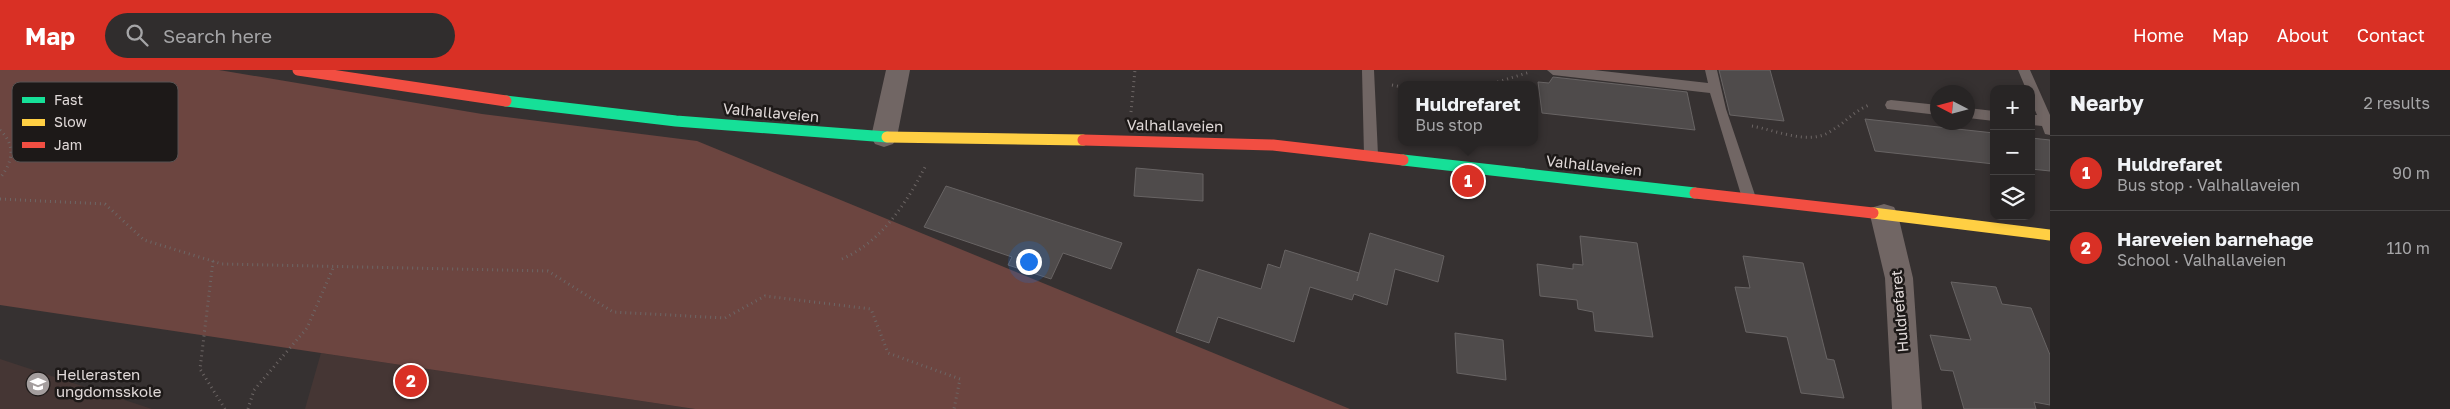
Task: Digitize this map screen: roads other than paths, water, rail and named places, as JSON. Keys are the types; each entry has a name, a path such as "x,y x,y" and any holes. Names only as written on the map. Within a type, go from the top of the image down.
{"street":[{"name":"Valhallaveien","path":"298,70 519,103 709,123 884,137 967,140 1186,140 1273,145 2050,234"},
{"path":"884,137 898,70"},
{"name":"Huldrefaret","path":"1884,215 1899,278 1907,409"}],"lane":[{"path":"1368,70 1371,155"},
{"path":"1553,70 1715,89"},
{"path":"1711,70 1724,122 1748,198"},
{"path":"2024,70 2048,126"},
{"path":"1891,105 1930,109"},
{"path":"1975,114 1990,116"},
{"path":"2035,121 2048,126"}],"place":[{"name":"Huldrefaret","path":"1468,181"},
{"name":"Hareveien barnehage","path":"411,381"},
{"name":"Hellerasten ungdomsskole","path":"38,384"}]}
